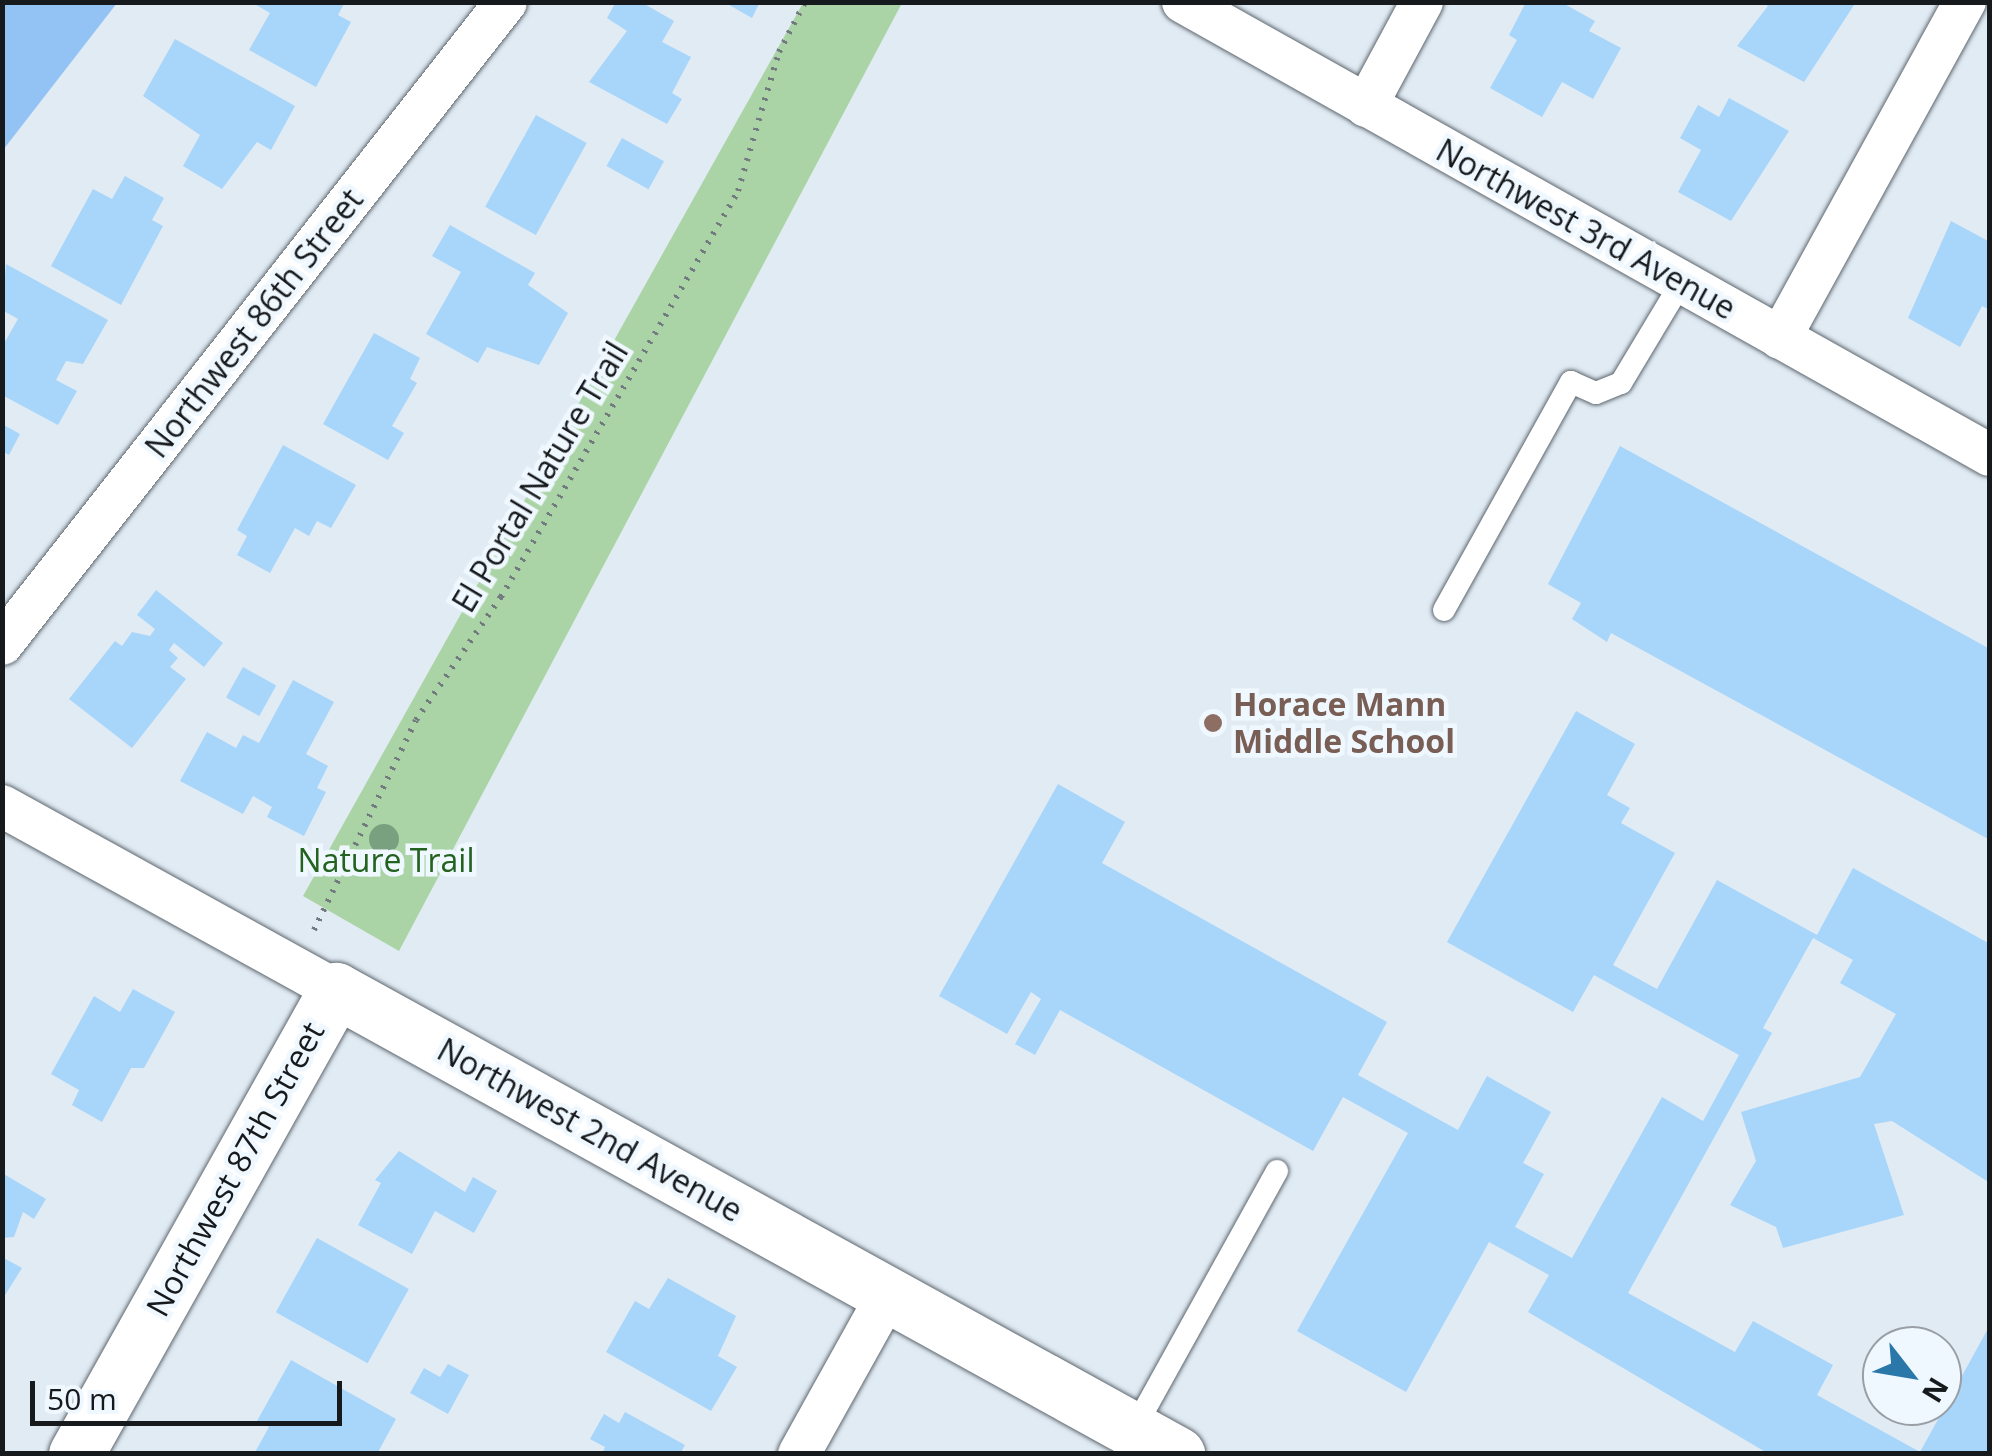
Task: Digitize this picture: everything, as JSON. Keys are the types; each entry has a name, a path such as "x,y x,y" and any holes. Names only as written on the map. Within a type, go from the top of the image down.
{"street":[{"name":"Northwest 86th Street","path":"2,644 506,2"},
{"name":"Northwest 3rd Avenue","path":"1183,2 1990,455"},
{"path":"1366,106 1422,2"},
{"path":"1780,338 1965,2"},
{"name":"Northwest 2nd Avenue","path":"2,806 1155,1441"},
{"name":"Northwest 87th Street","path":"76,1454 315,979"},
{"path":"799,1454 888,1294"}],"lane":[{"path":"1444,610 1572,382 1596,393 1621,383 1681,283"},
{"path":"1155,1441 1277,1171"}],"path":[{"name":"El Portal Nature Trail","path":"315,979 416,720 501,597 738,191 778,52 805,2"}],"green space":[{"name":"Nature Trail","path":"803,3 902,3 399,951 303,896"}],"water":[{"path":"2,3 117,3 3,150"}],"building":[{"path":"251,2 345,2 338,15 351,22 316,87 249,50 270,13"},
{"path":"616,2 641,2 674,21 662,42 691,57 672,93 682,99 667,124 589,82 627,31 607,18"},
{"path":"724,2 760,2 752,18"},
{"path":"1526,2 1561,2 1595,21 1589,31 1621,48 1593,99 1562,82 1542,117 1490,88 1517,40 1509,35"},
{"path":"1761,2 1856,2 1804,82 1737,46 1768,6"},
{"path":"175,39 295,106 271,150 257,142 222,189 183,166 200,135 143,96"},
{"path":"1729,98 1789,131 1731,221 1678,192 1701,150 1680,138 1698,105 1719,117"},
{"path":"536,115 587,143 536,235 485,207"},
{"path":"622,138 664,161 648,189 606,166"},
{"path":"125,176 164,198 152,220 163,226 121,305 51,266 93,189 112,199"},
{"path":"1951,221 1990,242 1990,310 1982,306 1960,347 1908,318"},
{"path":"450,225 535,273 528,285 568,313 539,365 487,347 478,363 426,334 461,272 432,256"},
{"path":"6,264 108,320 83,364 66,361 56,380 77,391 58,425 2,395 2,347 18,319 2,310"},
{"path":"374,333 420,358 410,379 417,383 392,426 404,433 388,460 323,424"},
{"path":"2,424 20,434 9,455 2,451"},
{"path":"283,445 356,485 331,528 317,521 309,536 295,528 270,573 237,555 247,536 237,530"},
{"path":"1620,446 1990,649 1990,840 1611,633 1607,642 1572,619 1581,603 1548,584"},
{"path":"156,590 223,643 204,667 174,643 169,650 178,658 170,667 186,679 132,748 69,699 115,641 122,646 132,632 150,636 155,629 137,615"},
{"path":"243,667 276,685 259,716 226,698"},
{"path":"293,680 334,702 306,754 328,766 317,788 326,792 304,836 267,817 272,807 253,796 243,814 180,781 207,732 236,748 243,735 259,743"},
{"path":"1576,711 1635,744 1607,795 1630,808 1621,823 1675,853 1613,965 1657,989 1717,880 1817,935 1853,868 1990,944 1990,1183 1892,1121 1874,1124 1904,1215 1783,1248 1776,1227 1730,1205 1756,1161 1741,1112 1860,1077 1896,1014 1840,983 1853,960 1813,938 1763,1028 1772,1033 1628,1293 1735,1352 1753,1321 1833,1365 1817,1395 1862,1420 1862,1426 1873,1426 1920,1452 1934,1426 1962,1426 1962,1376 1990,1325 1990,1454 1769,1454 1528,1312 1549,1275 1489,1242 1406,1392 1297,1331 1408,1133 1343,1097 1313,1151 1060,1010 1035,1055 1015,1044 1041,999 1031,992 1007,1034 939,996 1058,784 1125,822 1102,863 1387,1022 1358,1075 1458,1130 1487,1076 1551,1112 1523,1163 1544,1174 1515,1227 1572,1258 1662,1097 1703,1121 1739,1055 1594,975 1573,1012 1447,942"},
{"path":"133,989 175,1012 144,1068 131,1068 102,1122 72,1105 79,1090 51,1074 94,996 120,1012"},
{"path":"399,1151 465,1192 473,1177 497,1191 474,1233 435,1211 412,1254 358,1225 381,1183 375,1180"},
{"path":"2,1173 46,1199 34,1219 23,1212 14,1237 2,1238"},
{"path":"317,1238 409,1289 368,1363 276,1312"},
{"path":"2,1257 22,1268 2,1300"},
{"path":"668,1278 736,1316 718,1356 737,1367 711,1411 606,1352 635,1301 649,1309"},
{"path":"291,1360 396,1419 377,1454 254,1454 269,1427 257,1421"},
{"path":"448,1364 469,1375 448,1414 410,1393 424,1368 440,1377"},
{"path":"625,1412 685,1445 680,1454 602,1454 605,1447 590,1439 604,1414 619,1423"}],"place":[{"name":"Horace Mann Middle School","path":"1213,723"}]}
